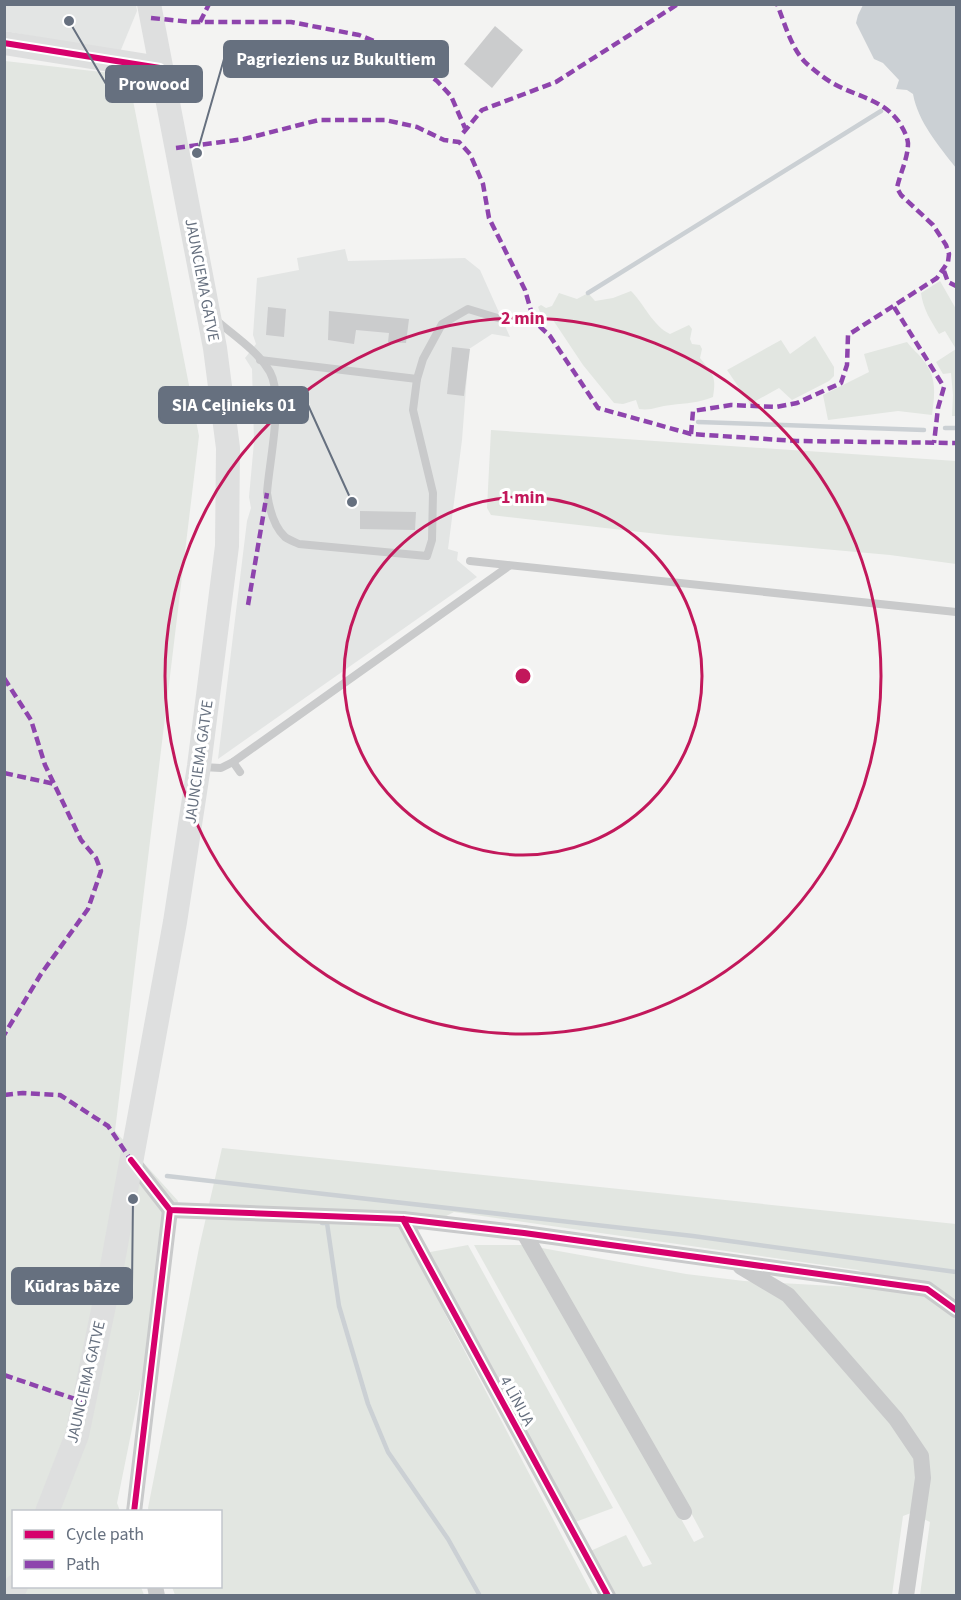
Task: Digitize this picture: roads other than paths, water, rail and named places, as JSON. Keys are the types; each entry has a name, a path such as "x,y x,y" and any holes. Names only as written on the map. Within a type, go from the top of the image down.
{"main road":[{"name":"JAUNCIEMA GATVE","path":"48,1510 77,1435 111,1272 175,922 199,766 227,546 228,448 209,315 149,4"},
{"path":"4,43 160,68"}],"street":[{"path":"131,1160 170,1210 134,1510"},
{"path":"170,1210 403,1219 524,1233 927,1289 957,1310"},
{"name":"4 LĪNIJA","path":"403,1219 608,1596"},
{"path":"524,1233 684,1512"},
{"path":"735,1264 788,1295 896,1419 921,1456 922,1478 906,1596"}],"lane":[{"path":"209,315 251,350 269,370 274,382 277,399 267,493 269,508 285,537 298,544 427,556 432,540 433,493 413,410 417,379 423,359 442,324 468,309 501,319"},
{"path":"260,360 417,379"},
{"path":"470,561 957,612"},
{"path":"199,766 221,768 233,762 509,566"},
{"path":"233,762 240,772"}],"waterway":[{"path":"588,293 881,111"},
{"path":"698,422 924,430"},
{"path":"945,428 956,428"},
{"path":"167,1176 693,1236 956,1272"},
{"path":"322,1223 327,1223 339,1306 368,1404 388,1452 448,1539 480,1596"}],"place":[{"name":"Prowood","path":"69,21"},
{"name":"Pagrieziens uz Bukultiem","path":"197,153"},
{"name":"SIA Ceļinieks 01","path":"352,502"},
{"name":"Kūdras bāze","path":"133,1199"}]}
